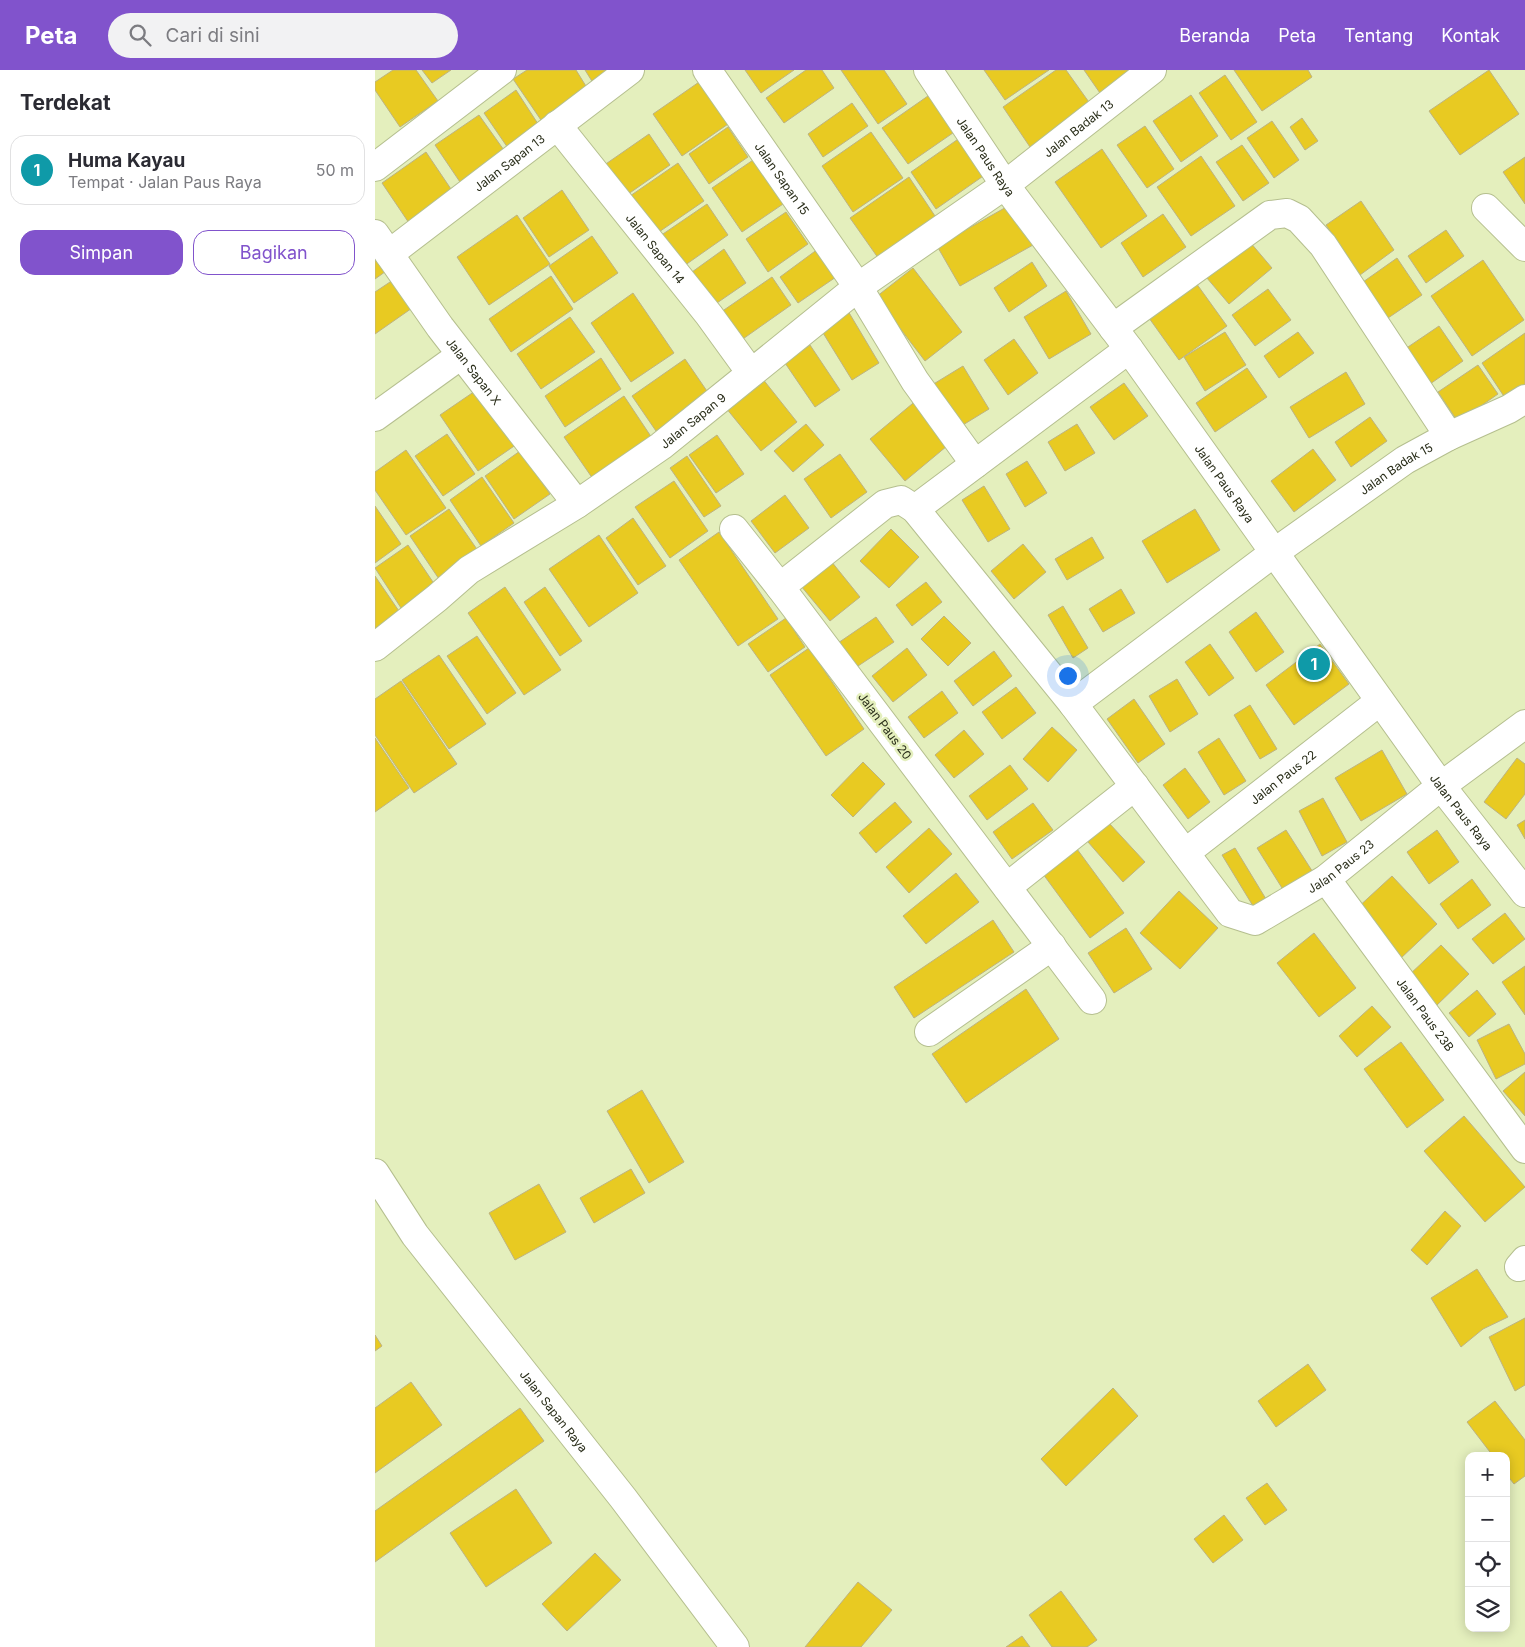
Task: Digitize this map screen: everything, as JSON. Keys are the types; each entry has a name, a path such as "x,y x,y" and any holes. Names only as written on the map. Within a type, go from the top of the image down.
{"street":[{"path":"375,167 502,70"},
{"name":"Jalan Sapan 13","path":"382,244 557,125 630,70"},
{"name":"Jalan Sapan 15","path":"707,70 858,287 915,381 975,464"},
{"name":"Jalan Paus Raya","path":"928,70 1005,185 1129,349 1441,786 1525,893"},
{"name":"Jalan Badak 13","path":"1005,185 1152,70"},
{"name":"Jalan Sapan 14","path":"557,125 709,315 751,373"},
{"name":"Jalan Sapan 9","path":"375,648 469,570 577,504 661,446 858,287 1005,185"},
{"path":"1486,208 1525,247"},
{"path":"1113,328 1271,215 1287,213 1299,219 1323,245 1449,436"},
{"name":"Jalan Sapan X","path":"382,244 461,355 577,504"},
{"path":"915,509 1129,349"},
{"path":"375,417 461,355"},
{"name":"Jalan Badak 15","path":"1073,704 1275,552 1405,460 1449,436 1525,400"},
{"path":"780,587 885,504 901,500 915,509 1073,704 1185,853"},
{"name":"Jalan Paus 20","path":"734,530 780,587 1092,1000"},
{"name":"Jalan Paus 22","path":"1185,853 1380,701"},
{"name":"Jalan Paus 23","path":"1185,853 1230,913 1255,920 1326,879 1441,786 1525,724"},
{"path":"1007,887 1135,786"},
{"name":"Jalan Paus 23B","path":"1326,879 1525,1149"},
{"path":"929,1032 1052,946"},
{"name":"Jalan Sapan Raya","path":"375,1173 415,1235 617,1491 735,1647"}],"building":[{"path":"393,70 416,70 438,101 400,127 375,90 375,82"},
{"path":"422,70 451,70 432,83"},
{"path":"527,70 576,70 589,91 543,123 513,79"},
{"path":"585,70 619,70 595,86"},
{"path":"745,70 794,70 761,93"},
{"path":"806,70 822,70 834,88 784,123 766,98"},
{"path":"841,70 884,70 907,104 878,124"},
{"path":"984,70 1049,70 1005,100"},
{"path":"1056,70 1066,70 1091,105 1030,147 1003,107"},
{"path":"1084,70 1135,70 1102,96"},
{"path":"1234,70 1308,70 1312,77 1262,111"},
{"path":"1489,70 1519,114 1460,155 1429,111"},
{"path":"1225,75 1257,122 1231,140 1199,93"},
{"path":"702,80 731,122 682,156 653,114"},
{"path":"938,89 963,126 908,164 882,128"},
{"path":"516,90 542,130 510,151 484,113"},
{"path":"1191,95 1218,136 1181,162 1153,121"},
{"path":"852,103 868,126 823,157 808,134"},
{"path":"479,115 506,153 462,185 435,145"},
{"path":"1302,118 1318,141 1305,150 1290,127"},
{"path":"1272,121 1299,160 1274,178 1247,138"},
{"path":"1145,126 1174,169 1147,188 1117,145"},
{"path":"728,127 748,157 709,184 689,154"},
{"path":"871,132 903,178 853,212 822,166"},
{"path":"649,134 670,165 621,199 600,168"},
{"path":"964,135 989,172 936,209 911,172"},
{"path":"1242,145 1269,183 1243,201 1216,162"},
{"path":"1102,149 1147,216 1101,248 1055,182"},
{"path":"426,152 455,195 411,226 382,183"},
{"path":"1201,156 1235,206 1191,236 1157,187"},
{"path":"1525,157 1525,204 1503,172"},
{"path":"756,158 786,202 742,232 712,188"},
{"path":"678,163 704,201 656,234 630,196"},
{"path":"909,177 939,222 881,262 850,218"},
{"path":"562,190 589,230 549,257 523,218"},
{"path":"1361,201 1394,250 1360,275 1326,225"},
{"path":"707,204 728,235 681,268 660,236"},
{"path":"1010,205 1033,245 960,286 937,246"},
{"path":"786,212 808,244 768,272 746,239"},
{"path":"1163,214 1186,247 1143,277 1121,243"},
{"path":"517,215 550,264 489,305 457,257"},
{"path":"1446,230 1464,256 1426,283 1408,256"},
{"path":"1244,235 1272,268 1229,304 1201,271"},
{"path":"592,236 618,273 574,303 549,266"},
{"path":"375,249 389,269 375,279"},
{"path":"724,249 746,283 714,305 692,272"},
{"path":"818,249 836,277 798,303 780,277"},
{"path":"1397,258 1422,295 1388,318 1363,282"},
{"path":"1483,260 1524,320 1472,356 1431,296"},
{"path":"1032,262 1047,286 1009,312 994,288"},
{"path":"913,268 962,332 925,361 876,297"},
{"path":"551,276 573,309 511,352 489,319"},
{"path":"1191,276 1227,326 1179,360 1144,311"},
{"path":"772,277 791,305 740,341 721,312"},
{"path":"396,278 415,306 375,334 375,292"},
{"path":"1268,289 1291,320 1255,346 1232,315"},
{"path":"1066,291 1091,334 1049,359 1024,317"},
{"path":"633,293 674,353 631,382 591,323"},
{"path":"848,311 879,363 852,380 820,328"},
{"path":"570,317 595,352 541,389 517,354"},
{"path":"1439,326 1463,361 1430,384 1405,349"},
{"path":"1225,332 1246,365 1205,391 1184,357"},
{"path":"1298,332 1314,353 1279,378 1264,356"},
{"path":"1525,333 1525,388 1507,401 1482,363"},
{"path":"1014,339 1038,373 1008,395 984,360"},
{"path":"810,345 840,390 815,407 785,363"},
{"path":"601,358 621,389 565,427 545,396"},
{"path":"685,359 709,394 656,431 632,396"},
{"path":"1478,365 1498,394 1458,422 1438,392"},
{"path":"963,366 989,409 953,431 927,388"},
{"path":"1247,368 1267,397 1215,432 1196,403"},
{"path":"1346,372 1365,404 1309,438 1290,407"},
{"path":"762,378 797,422 761,451 726,408"},
{"path":"1124,383 1148,416 1114,440 1090,407"},
{"path":"481,387 520,442 478,471 440,415"},
{"path":"624,396 652,438 593,479 564,437"},
{"path":"918,399 953,441 905,481 870,439"},
{"path":"1370,417 1387,441 1351,467 1335,442"},
{"path":"806,424 824,445 793,472 774,451"},
{"path":"1077,424 1095,453 1065,471 1048,442"},
{"path":"447,434 475,474 443,496 415,456"},
{"path":"717,435 744,474 716,493 689,455"},
{"path":"1313,449 1336,480 1294,512 1271,481"},
{"path":"406,450 446,508 406,535 375,490 375,472"},
{"path":"520,451 550,494 514,519 485,476"},
{"path":"840,454 867,492 831,518 804,479"},
{"path":"687,456 721,506 704,517 670,468"},
{"path":"1027,461 1047,493 1025,507 1006,474"},
{"path":"482,477 514,523 481,546 450,500"},
{"path":"674,481 708,531 670,558 635,507"},
{"path":"984,486 1010,529 988,542 962,500"},
{"path":"785,495 809,528 775,553 751,521"},
{"path":"375,506 401,544 375,563"},
{"path":"449,509 481,555 441,582 410,536"},
{"path":"1195,509 1220,550 1167,583 1142,541"},
{"path":"633,518 666,566 638,585 606,538"},
{"path":"891,529 919,557 889,588 860,561"},
{"path":"719,532 778,619 738,646 679,560"},
{"path":"599,535 638,593 589,627 549,569"},
{"path":"1092,537 1104,558 1067,580 1055,559"},
{"path":"1023,544 1046,572 1014,599 991,571"},
{"path":"408,545 437,588 403,611 375,568"},
{"path":"831,561 860,597 830,621 801,586"},
{"path":"375,576 401,614 375,631"},
{"path":"926,582 942,602 912,626 896,605"},
{"path":"505,587 561,670 524,695 468,613"},
{"path":"545,587 582,641 560,656 524,602"},
{"path":"1121,589 1135,613 1103,632 1089,609"},
{"path":"1063,606 1088,648 1073,658 1048,615"},
{"path":"1256,612 1284,652 1256,672 1229,632"},
{"path":"944,616 971,643 948,666 921,639"},
{"path":"876,617 894,642 855,668 838,643"},
{"path":"786,618 805,647 768,672 748,644"},
{"path":"477,636 516,693 487,714 447,656"},
{"path":"1210,644 1234,678 1209,696 1185,662"},
{"path":"1320,644 1349,684 1294,725 1266,685"},
{"path":"809,648 864,729 826,756 770,675"},
{"path":"907,648 927,675 893,702 872,676"},
{"path":"994,651 1012,676 973,706 954,681"},
{"path":"439,655 486,724 449,749 402,680"},
{"path":"1177,679 1198,714 1170,732 1149,696"},
{"path":"401,681 457,764 414,793 375,735 375,699"},
{"path":"1016,687 1036,713 1002,739 982,712"},
{"path":"942,691 958,713 924,738 908,717"},
{"path":"1134,699 1165,744 1138,763 1107,719"},
{"path":"1250,705 1277,749 1260,759 1234,715"},
{"path":"1052,727 1077,750 1048,782 1023,759"},
{"path":"964,730 984,754 954,778 935,755"},
{"path":"375,738 409,788 375,812"},
{"path":"1219,738 1246,781 1224,795 1198,752"},
{"path":"1382,750 1407,794 1361,821 1335,778"},
{"path":"1517,758 1525,764 1525,794 1506,819 1484,802"},
{"path":"863,762 885,784 853,817 831,795"},
{"path":"1010,765 1028,789 987,820 969,796"},
{"path":"1185,768 1210,802 1188,819 1163,785"},
{"path":"1323,798 1347,842 1322,856 1299,811"},
{"path":"895,802 912,822 876,853 859,833"},
{"path":"1033,803 1053,830 1012,859 993,832"},
{"path":"1525,820 1525,839 1517,825"},
{"path":"1109,823 1145,862 1123,882 1088,842"},
{"path":"929,828 952,854 909,893 886,867"},
{"path":"1286,830 1316,877 1287,896 1257,848"},
{"path":"1437,830 1459,862 1429,884 1407,852"},
{"path":"1235,848 1266,899 1253,906 1222,855"},
{"path":"1077,849 1124,913 1090,938 1043,874"},
{"path":"956,873 979,902 926,944 903,916"},
{"path":"1392,876 1437,924 1400,959 1355,910"},
{"path":"1472,879 1491,905 1458,929 1440,904"},
{"path":"1179,891 1218,928 1180,969 1140,933"},
{"path":"1505,913 1525,939 1493,964 1472,939"},
{"path":"993,920 1014,952 914,1018 894,987"},
{"path":"1126,928 1152,969 1114,993 1088,953"},
{"path":"1314,933 1356,988 1319,1017 1277,963"},
{"path":"1441,945 1469,974 1436,1006 1408,976"},
{"path":"1525,966 1525,1015 1502,982"},
{"path":"1026,989 1059,1039 966,1103 932,1054"},
{"path":"1477,990 1496,1014 1469,1037 1449,1013"},
{"path":"1372,1006 1391,1027 1357,1057 1339,1036"},
{"path":"1509,1024 1525,1054 1525,1064 1496,1079 1477,1040"},
{"path":"1401,1042 1444,1100 1407,1128 1364,1069"},
{"path":"1525,1072 1525,1116 1503,1091"},
{"path":"642,1090 684,1162 649,1183 607,1111"},
{"path":"1464,1116 1525,1187 1485,1222 1424,1151"},
{"path":"631,1169 645,1193 594,1223 580,1198"},
{"path":"539,1184 566,1232 515,1260 489,1213"},
{"path":"1445,1211 1461,1226 1427,1265 1411,1250"},
{"path":"1477,1269 1508,1317 1483,1329 1461,1347 1431,1298"},
{"path":"1525,1318 1525,1385 1515,1391 1489,1337"},
{"path":"375,1335 382,1346 375,1351"},
{"path":"1308,1364 1326,1390 1276,1427 1258,1401"},
{"path":"411,1382 442,1425 375,1473 375,1408"},
{"path":"1113,1388 1138,1416 1066,1486 1041,1459"},
{"path":"1495,1401 1525,1440 1525,1476 1514,1484 1510,1479 1510,1452 1490,1452 1467,1422"},
{"path":"520,1408 544,1441 375,1562 375,1511"},
{"path":"1267,1483 1287,1510 1265,1525 1246,1498"},
{"path":"516,1489 552,1543 486,1587 450,1533"},
{"path":"1224,1515 1243,1540 1213,1563 1194,1539"},
{"path":"595,1553 621,1580 567,1631 542,1604"},
{"path":"858,1582 892,1610 861,1647 805,1647"},
{"path":"1061,1591 1097,1640 1087,1647 1052,1647 1029,1615"},
{"path":"1022,1636 1030,1647 1006,1647"}],"place":[{"name":"Huma Kayau","path":"1314,664"}]}
